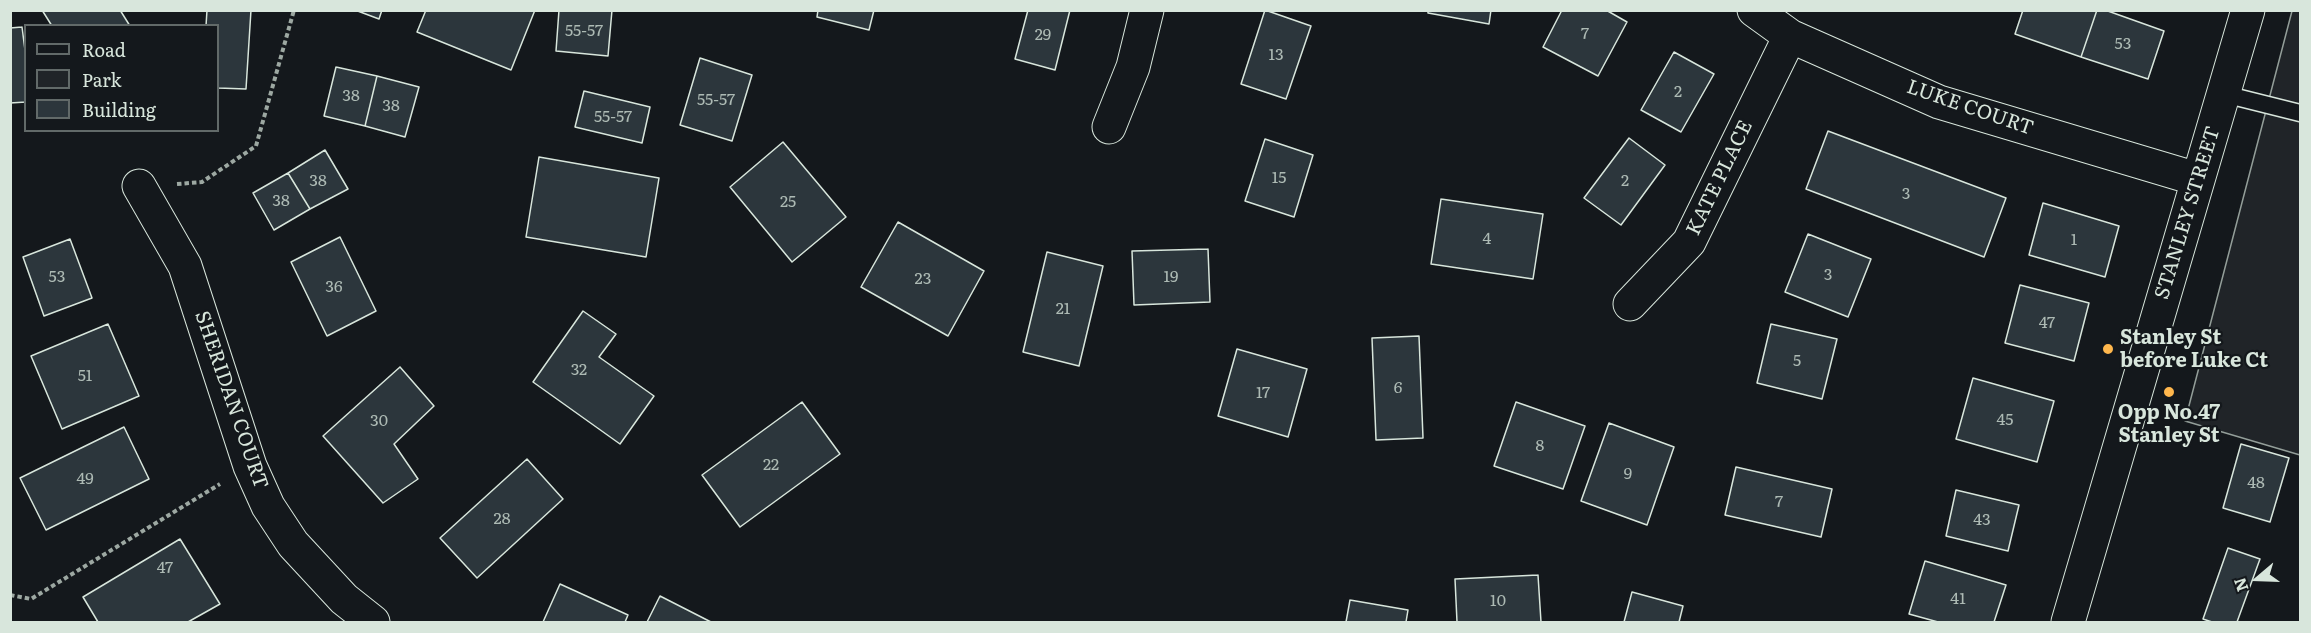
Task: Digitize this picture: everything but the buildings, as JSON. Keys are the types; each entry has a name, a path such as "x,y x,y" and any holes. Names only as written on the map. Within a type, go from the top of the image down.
{"street":[{"path":"1109,127 1133,67 1147,10"},
{"name":"LUKE COURT","path":"1754,10 1790,36 1939,102 2198,179"},
{"name":"STANLEY STREET","path":"2068,622 2248,10"},
{"name":"KATE PLACE","path":"1630,304 1689,242 1790,36"},
{"name":"SHERIDAN COURT","path":"139,186 185,266 250,466 268,506 293,544 344,599 373,622"}],"lane":[{"path":"2224,94 2301,113"}],"path":[{"path":"139,186 202,182 256,146 294,10"},
{"path":"10,595 31,599 250,466"}],"green space":[{"path":"2292,11 2300,11 2300,455 2185,421"}],"place":[{"name":"Stanley St before Luke Ct","path":"2108,349"},
{"name":"Opp No.47 Stanley St","path":"2169,392"}]}
